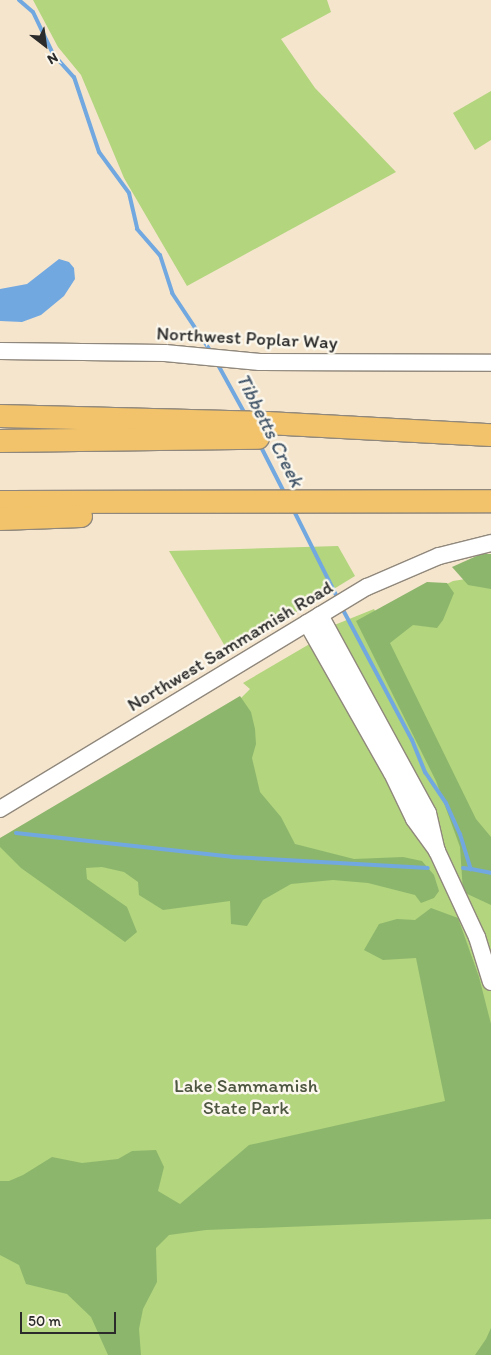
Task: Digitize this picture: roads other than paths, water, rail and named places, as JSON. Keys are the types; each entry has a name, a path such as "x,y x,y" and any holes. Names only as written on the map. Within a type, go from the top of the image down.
{"highway":[{"path":"0,416 243,430"},
{"path":"0,441 243,430 491,435"},
{"path":"0,519 280,501"},
{"path":"0,502 491,501"}],"street":[{"name":"Northwest Poplar Way","path":"0,351 165,353 222,360 491,363"},
{"name":"Northwest Sammamish Road","path":"0,808 352,595 409,567 491,543"},
{"path":"319,615 428,813 437,851 477,937 491,982"}],"water":[{"path":"59,259 69,262 74,268 75,279 64,296 41,315 22,322 0,321 0,289 27,284"}],"waterway":[{"name":"Tibbetts Creek","path":"19,0 33,12 53,54 74,77 99,152 129,193 137,229 160,255 172,293 211,352"},
{"name":"Tibbetts Creek","path":"217,363 245,414"},
{"name":"Tibbetts Creek","path":"260,445 285,494"},
{"name":"Tibbetts Creek","path":"293,509 338,599"},
{"name":"Tibbetts Creek","path":"342,608 412,740 425,772 446,803 460,834 471,869 491,873"},
{"path":"16,833 232,857 428,868"},
{"name":"Tibbetts Creek","path":"463,868 471,869"}],"park label":[{"name":"Lake Sammamish State Park","path":"246,1097"}]}
